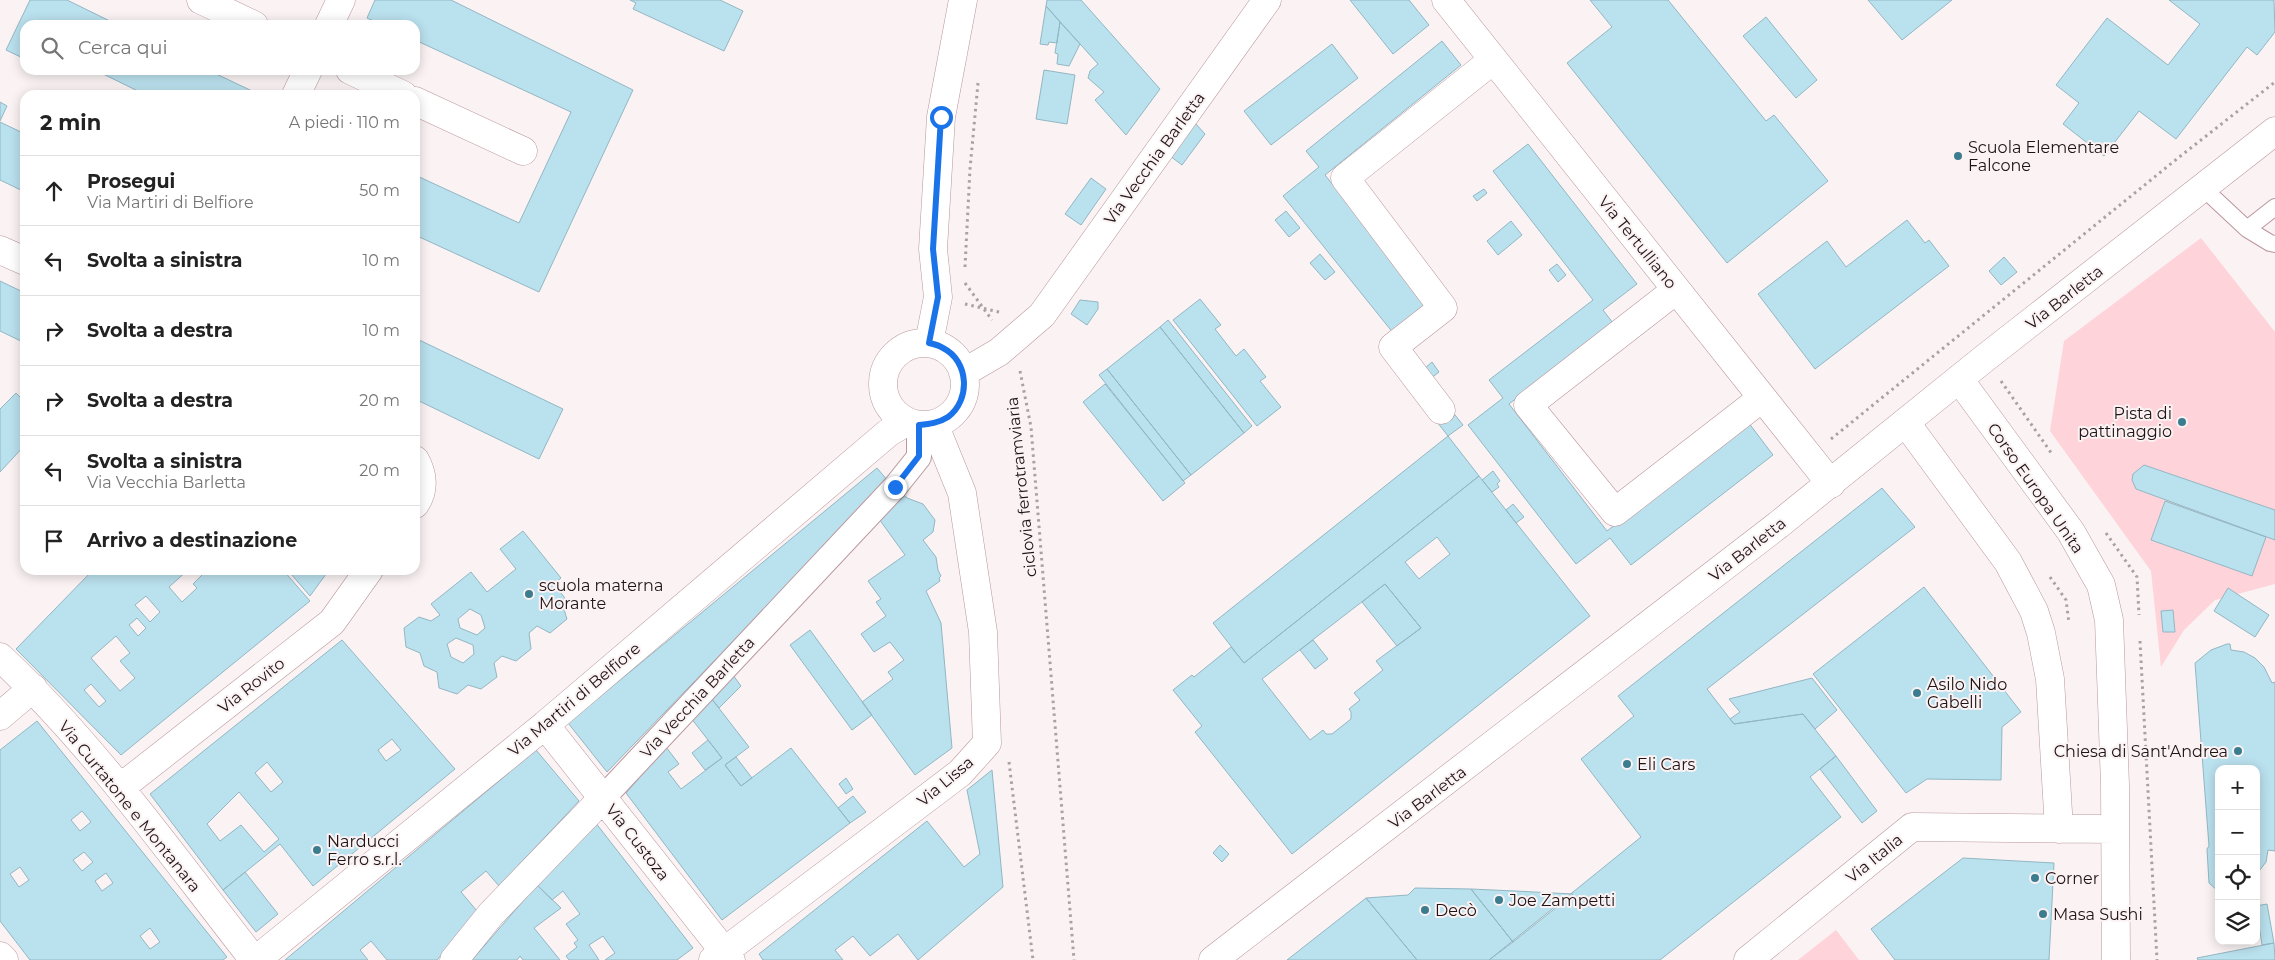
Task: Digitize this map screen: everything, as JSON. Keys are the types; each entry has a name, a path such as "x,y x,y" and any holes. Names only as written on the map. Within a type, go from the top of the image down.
{"street":[{"path":"201,0 243,20"},
{"path":"331,20 341,0"},
{"path":"929,343 938,297 933,249 941,117 963,0"},
{"name":"Via Vecchia Barletta","path":"963,373 999,352 1042,316 1267,0"},
{"name":"Via Tertulliano","path":"1446,0 1830,484"},
{"path":"1441,410 1393,347 1443,308 1345,178 1493,60"},
{"path":"298,90 306,75"},
{"path":"361,75 392,90"},
{"path":"420,103 523,152"},
{"name":"Via Barletta","path":"1213,960 1830,484 1959,379 2275,131"},
{"path":"0,250 20,259"},
{"path":"1676,290 1528,405 1615,512 1762,398"},
{"path":"929,343 944,348 956,359 963,373 965,389 959,404 949,416 908,423 884,394 883,378 888,363 898,351 913,344 929,343"},
{"name":"Corso Europa Unita","path":"1959,379 2071,532 2101,585 2109,620 2116,829 2116,960"},
{"name":"Via Vecchia Barletta","path":"454,960 492,914 895,487 919,456 908,423"},
{"name":"Via Martiri di Belfiore","path":"255,960 545,724 908,423"},
{"name":"Via Lissa","path":"723,957 960,773 986,743 983,632 962,493 908,423"},
{"path":"1906,424 2008,562 2034,611 2041,632 2050,679 2059,829"},
{"path":"420,469 422,472 420,497"},
{"name":"Via Rovito","path":"120,788 332,622 365,575"},
{"name":"Via Curtatone e Montanara","path":"0,657 33,688 120,788 255,960"},
{"path":"0,716 33,688"},
{"name":"Via Custoza","path":"545,724 723,957"},
{"name":"Via Italia","path":"1748,960 1912,827 2116,829"},
{"path":"0,956 4,960"}],"lane":[{"path":"2202,187 2247,229 2275,244"},
{"path":"2247,229 2275,207"}],"path":[{"path":"965,272 970,169 979,76"},
{"path":"1829,441 2178,158 2275,82"},
{"name":"ciclovia ferrotramviaria","path":"964,281 1018,359 1031,427 1074,960"},
{"path":"938,297 1017,316 1042,316"}],"shaded area":[{"path":"2201,238 2275,332 2275,584 2215,600 2184,630 2161,667 2151,571 2050,431 2064,341"},
{"path":"1836,930 1859,960 1798,960"}],"building":[{"path":"30,0 67,0 108,20 20,20"},
{"path":"375,0 451,0 633,90 539,292 420,237 420,177 519,223 571,112 420,42 420,20 371,20 367,18"},
{"path":"630,0 720,0 743,11 724,51 633,9 636,3"},
{"path":"1047,0 1081,0 1160,89 1126,135 1095,100 1104,92 1088,78 1090,71 1098,64 1046,6"},
{"path":"1350,0 1409,0 1429,25 1393,54"},
{"path":"1590,0 1668,0 1766,121 1774,115 1828,181 1727,263 1567,63 1612,27"},
{"path":"1868,0 1952,0 1902,40"},
{"path":"2169,0 2274,0 2275,32 2257,55 2247,47 2176,139 2139,111 2104,156 2063,124 2079,103 2056,85 2107,18 2168,65 2200,24"},
{"path":"1046,6 1060,22 1057,43 1049,42 1048,45 1040,44"},
{"path":"1766,17 1817,80 1796,98 1743,36"},
{"path":"20,21 20,57 6,50"},
{"path":"1060,22 1080,44 1069,66 1057,64 1058,54 1055,53"},
{"path":"1442,41 1461,65 1325,175 1429,305 1394,334 1283,196 1319,167 1306,151"},
{"path":"1332,44 1358,78 1271,145 1244,111"},
{"path":"1044,70 1075,75 1067,124 1036,119"},
{"path":"105,75 218,75 250,90 136,90"},
{"path":"0,102 7,106 0,121"},
{"path":"0,122 20,132 20,190 0,180"},
{"path":"1195,123 1205,134 1182,165 1170,156"},
{"path":"1528,144 1637,284 1603,310 1613,323 1509,404 1607,531 1748,422 1773,455 1631,565 1610,538 1576,564 1468,425 1503,398 1489,380 1593,300 1493,171"},
{"path":"1091,178 1106,189 1081,225 1065,214"},
{"path":"1484,189 1487,193 1477,201 1473,196"},
{"path":"1286,211 1300,228 1289,237 1275,220"},
{"path":"1907,220 1925,243 1929,240 1949,266 1815,369 1758,294 1827,241 1846,267"},
{"path":"1511,221 1522,235 1498,255 1487,241"},
{"path":"1320,254 1335,272 1325,280 1310,263"},
{"path":"2004,257 2017,272 2001,285 1989,271"},
{"path":"1557,264 1566,275 1558,282 1549,270"},
{"path":"0,281 20,291 20,341 0,331"},
{"path":"1200,299 1221,325 1215,329 1236,356 1244,349 1266,377 1260,381 1281,407 1257,426 1173,320"},
{"path":"1080,300 1098,302 1098,309 1087,325 1071,314"},
{"path":"1168,320 1252,426 1244,433 1160,327"},
{"path":"1160,327 1244,433 1191,475 1107,369"},
{"path":"420,340 563,409 539,459 420,401"},
{"path":"1432,362 1439,372 1430,379 1423,370"},
{"path":"1107,369 1191,475 1183,481 1099,375"},
{"path":"1105,384 1185,483 1163,501 1083,402"},
{"path":"16,393 20,397 20,450 0,472 0,409"},
{"path":"1451,410 1463,425 1448,436 1437,422"},
{"path":"1448,436 1479,476 1244,663 1213,623"},
{"path":"2144,465 2275,510 2275,540 2136,489 2132,480 2133,474"},
{"path":"877,468 888,481 607,772 568,723"},
{"path":"1493,471 1500,481 1497,484 1499,487 1492,492 1482,480"},
{"path":"1479,476 1590,616 1292,854 1195,732 1202,726 1173,690 1192,675 1194,677 1231,647 1244,663","holes":["1437,537 1450,554 1419,579 1405,562","1385,584 1421,628 1376,661 1383,670 1354,693 1360,700 1349,709 1351,719 1332,734 1326,734 1323,730 1310,740 1262,679"]},
{"path":"1882,488 1915,527 1707,689 1734,724 1803,714 1836,756 1810,777 1841,817 1660,960 1489,960 1641,837 1581,759 1634,716 1618,696"},
{"path":"903,494 907,498 923,504 935,520 933,532 923,540 936,557 941,576 939,578 940,581 926,591 941,623 952,748 915,775 862,702 893,679 888,672 904,660 890,642 874,652 861,634 886,616 876,602 881,599 868,581 905,555 879,519"},
{"path":"2165,501 2266,537 2252,576 2151,540"},
{"path":"1513,504 1524,517 1516,523 1506,510"},
{"path":"523,531 561,578 554,584 568,602 563,606 567,619 550,633 537,626 529,633 531,649 516,661 502,656 494,663 497,677 481,689 468,685 457,694 439,688 437,672 424,666 420,653 406,647 404,628 419,617 431,621 440,615 431,604 471,572 487,592 516,569 500,549","holes":["470,609 481,615 485,628 477,635 460,628 458,619","456,638 473,645 474,654 463,663 451,657 447,644"]},
{"path":"88,575 182,575 169,587 182,602 197,588 193,584 202,575 287,575 310,601 121,755 16,649","holes":["146,596 160,612 150,622 135,605","137,618 146,628 138,636 129,625","116,636 130,653 120,661 135,678 120,691 91,658","91,684 106,701 99,707 84,690"]},
{"path":"292,575 325,575 310,596"},
{"path":"1385,584 1421,628 1397,646 1362,602"},
{"name":"Asilo Nido Gabelli","path":"1924,587 2021,712 2002,727 2001,780 1927,779 1906,793 1813,674"},
{"path":"2228,588 2269,615 2255,637 2214,611"},
{"path":"2173,610 2175,632 2163,632 2161,611"},
{"path":"810,630 872,715 852,730 790,645"},
{"path":"342,640 455,769 313,886 280,844 223,890 150,794","holes":["392,739 401,750 386,761 378,750","267,762 283,782 271,792 255,773","239,792 279,839 264,852 241,825 220,841 207,824"]},
{"path":"1313,640 1328,659 1315,669 1300,650"},
{"name":"Chiesa di Sant'Andrea","path":"2230,644 2231,650 2244,652 2255,658 2264,667 2272,683 2275,682 2275,851 2268,850 2266,862 2260,870 2260,765 2215,765 2215,888 2209,883 2207,849 2209,846 2195,663 2211,650"},
{"path":"733,675 741,686 719,708 711,698"},
{"path":"1812,678 1837,710 1815,729 1803,714 1734,724 1730,719 1740,712 1729,699"},
{"path":"711,698 749,747 725,765 741,786 791,748 850,823 722,920 626,793 666,747 679,764 668,772 681,789 722,758 691,718"},
{"path":"37,721 227,957 223,960 30,960 0,921 0,750","holes":["82,811 91,822 80,831 71,820","84,852 93,862 82,871 73,860","20,867 29,880 19,887 10,874","106,873 113,883 102,891 95,881","150,928 160,942 150,949 140,936"]},
{"path":"708,740 722,758 705,770 692,753"},
{"path":"536,750 579,801 499,886 486,871 461,892 477,911 437,960 387,960 371,941 360,950 368,960 285,960"},
{"path":"1836,756 1877,811 1862,823 1820,769"},
{"path":"736,757 752,778 741,786 725,765"},
{"path":"992,770 1003,887 918,960 898,934 870,956 853,936 835,950 843,960 763,960 759,954 927,821 964,867 980,854 967,790"},
{"path":"846,778 853,789 846,794 839,784"},
{"path":"853,796 866,812 850,823 838,808"},
{"path":"595,822 693,948 677,960 605,960 615,953 603,936 589,945 599,960 569,960 566,956 577,947 574,943 578,940 566,924 580,914 563,891 552,900 537,885"},
{"path":"1220,845 1229,854 1222,862 1213,853"},
{"path":"1963,858 2054,863 2049,960 1895,960 1871,929"},
{"path":"245,872 278,914 256,932 223,890"},
{"path":"537,885 561,908 534,928 560,960 523,960 520,956 517,960 472,960"},
{"path":"1415,888 1471,889 1513,942 1489,960 1417,960 1366,898 1408,895"},
{"path":"1471,889 1515,891 1573,894 1513,942"},
{"path":"1366,898 1417,960 1287,960"},
{"path":"2267,904 2274,943 2262,945 2260,905"},
{"path":"2274,943 2275,960 2198,960 2197,958"}],"place":[{"name":"Scuola Elementare Falcone","path":"1958,156"},
{"name":"Pista di pattinaggio","path":"2182,422"},
{"name":"scuola materna Morante","path":"529,594"},
{"name":"Asilo Nido Gabelli","path":"1917,693"},
{"name":"Chiesa di Sant'Andrea","path":"2238,751"},
{"name":"Eli Cars","path":"1627,764"},
{"name":"Narducci Ferro s.r.l.","path":"317,850"},
{"name":"Corner","path":"2035,878"},
{"name":"Joe Zampetti","path":"1499,900"},
{"name":"Decò","path":"1425,910"},
{"name":"Masa Sushi","path":"2043,914"}],"route":[{"path":"895,487 919,456 919,425 934,424 949,416 959,404 965,389 963,373 956,359 944,348 929,343 938,297 933,249 941,117"}]}
